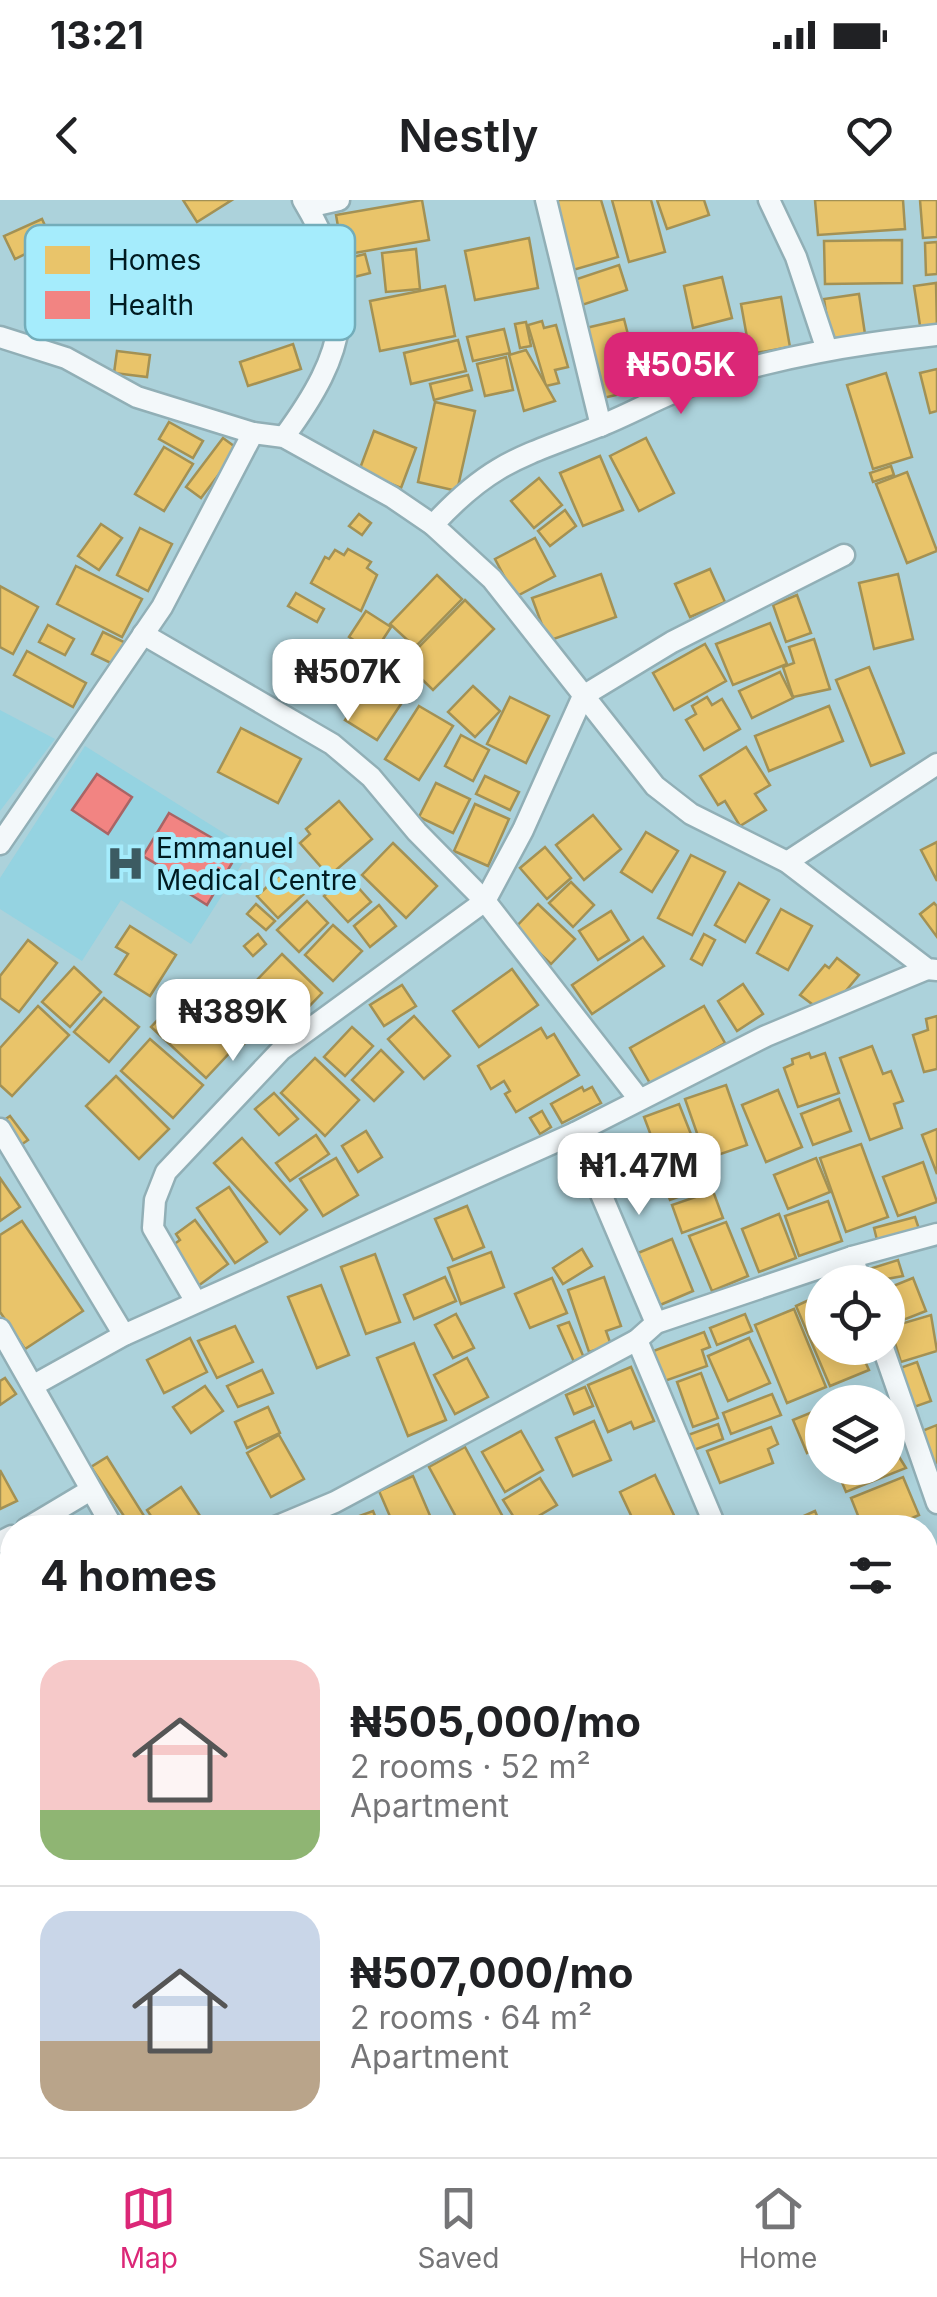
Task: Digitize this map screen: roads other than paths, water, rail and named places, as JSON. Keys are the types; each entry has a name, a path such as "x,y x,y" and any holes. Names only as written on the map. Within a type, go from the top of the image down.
{"street":[{"path":"306,204 339,200"},
{"path":"546,200 601,426"},
{"path":"769,200 796,257 826,347"},
{"path":"432,525 469,486 518,456 601,426 698,383 770,366 826,347 937,335"},
{"path":"0,337 66,358 137,397 253,432 284,437 392,497 432,525 492,578 656,786 690,814 787,862 932,969"},
{"path":"284,437 318,391 338,340"},
{"path":"0,844 162,607 253,432"},
{"path":"196,1302 153,1228 155,1200 166,1172 282,1050 484,901 523,830 583,696 672,642 844,555"},
{"path":"143,634 332,744 371,777 417,832 484,901 639,1099"},
{"path":"787,862 937,764"},
{"path":"34,1385 124,1335 575,1132 766,1036 932,969"},
{"path":"0,1129 124,1335"},
{"path":"575,1132 656,1324"},
{"path":"304,1515 637,1340 656,1324 852,1257 937,1234"},
{"path":"852,1257 855,1265"},
{"path":"0,1329 105,1515"},
{"path":"637,1340 711,1515"},
{"path":"889,1365 937,1504"},
{"path":"49,1515 89,1492"}],"place":[{"name":"Emmanuel Medical Centre","path":"126,864"}]}
